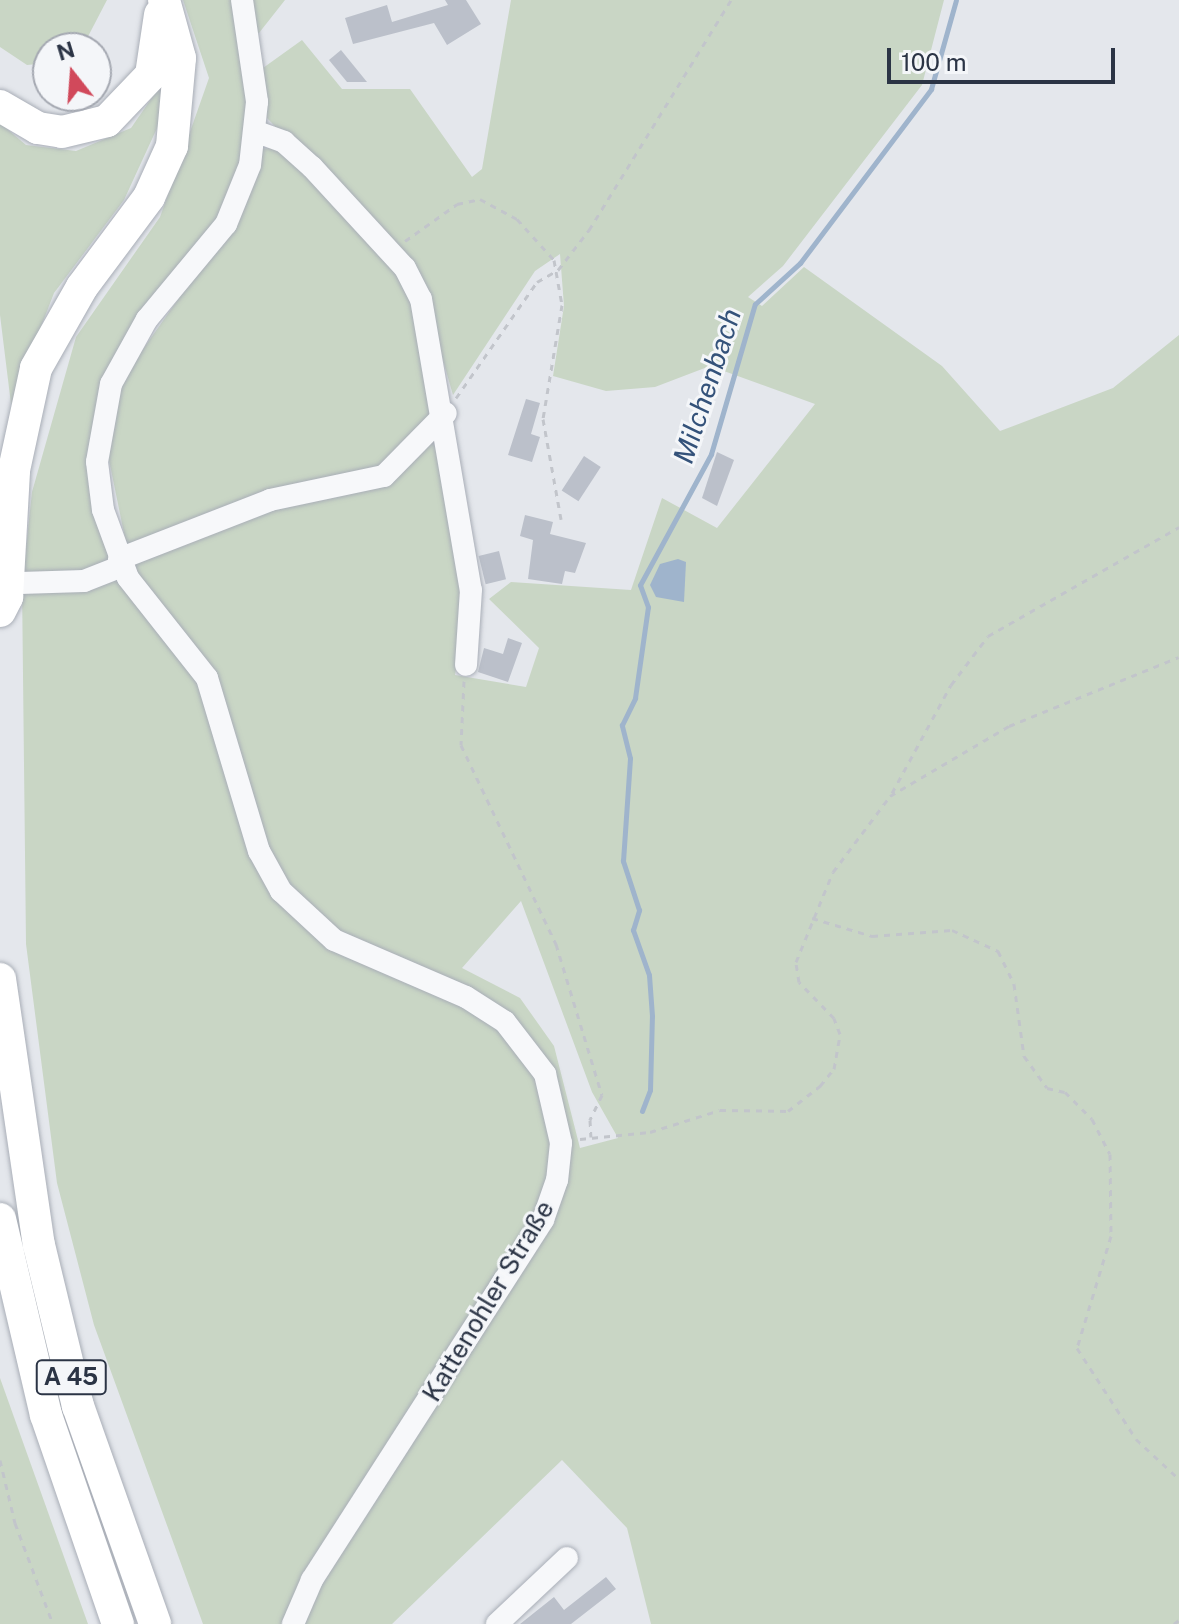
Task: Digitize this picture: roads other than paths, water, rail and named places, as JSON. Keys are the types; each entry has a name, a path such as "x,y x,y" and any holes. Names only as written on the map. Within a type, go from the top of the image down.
{"highway":[{"path":"0,106 38,128 62,132 107,121 151,75 161,32 158,0"},
{"path":"0,611 7,597 14,470 36,368 82,287 149,197 172,146 180,58 164,0"},
{"name":"A 45","path":"0,979 39,1245 78,1406 155,1624"},
{"name":"A 45","path":"0,1219 46,1415 118,1624"}],"street":[{"name":"Kattenohler Straße","path":"242,0 257,132 226,224 147,319 111,384 97,462 103,510 120,563 207,678 259,851 281,891 334,940 466,997 505,1022 537,1059 559,1119 561,1161 543,1220 312,1580 293,1624"},
{"path":"257,132 293,148 386,248 421,299 446,413 471,590 466,665"},
{"path":"20,583 84,581 257,504 384,476 446,413"},
{"path":"497,1624 567,1558"}],"water":[{"path":"678,559 686,562 684,602 656,597 650,585 660,564"}],"waterway":[{"name":"Milchenbach","path":"642,1111 650,1090 652,1016 649,975 633,930 639,910 623,861 630,758 622,725 635,698 648,607 640,585 711,454 755,304 800,263 931,89 956,0"}]}
